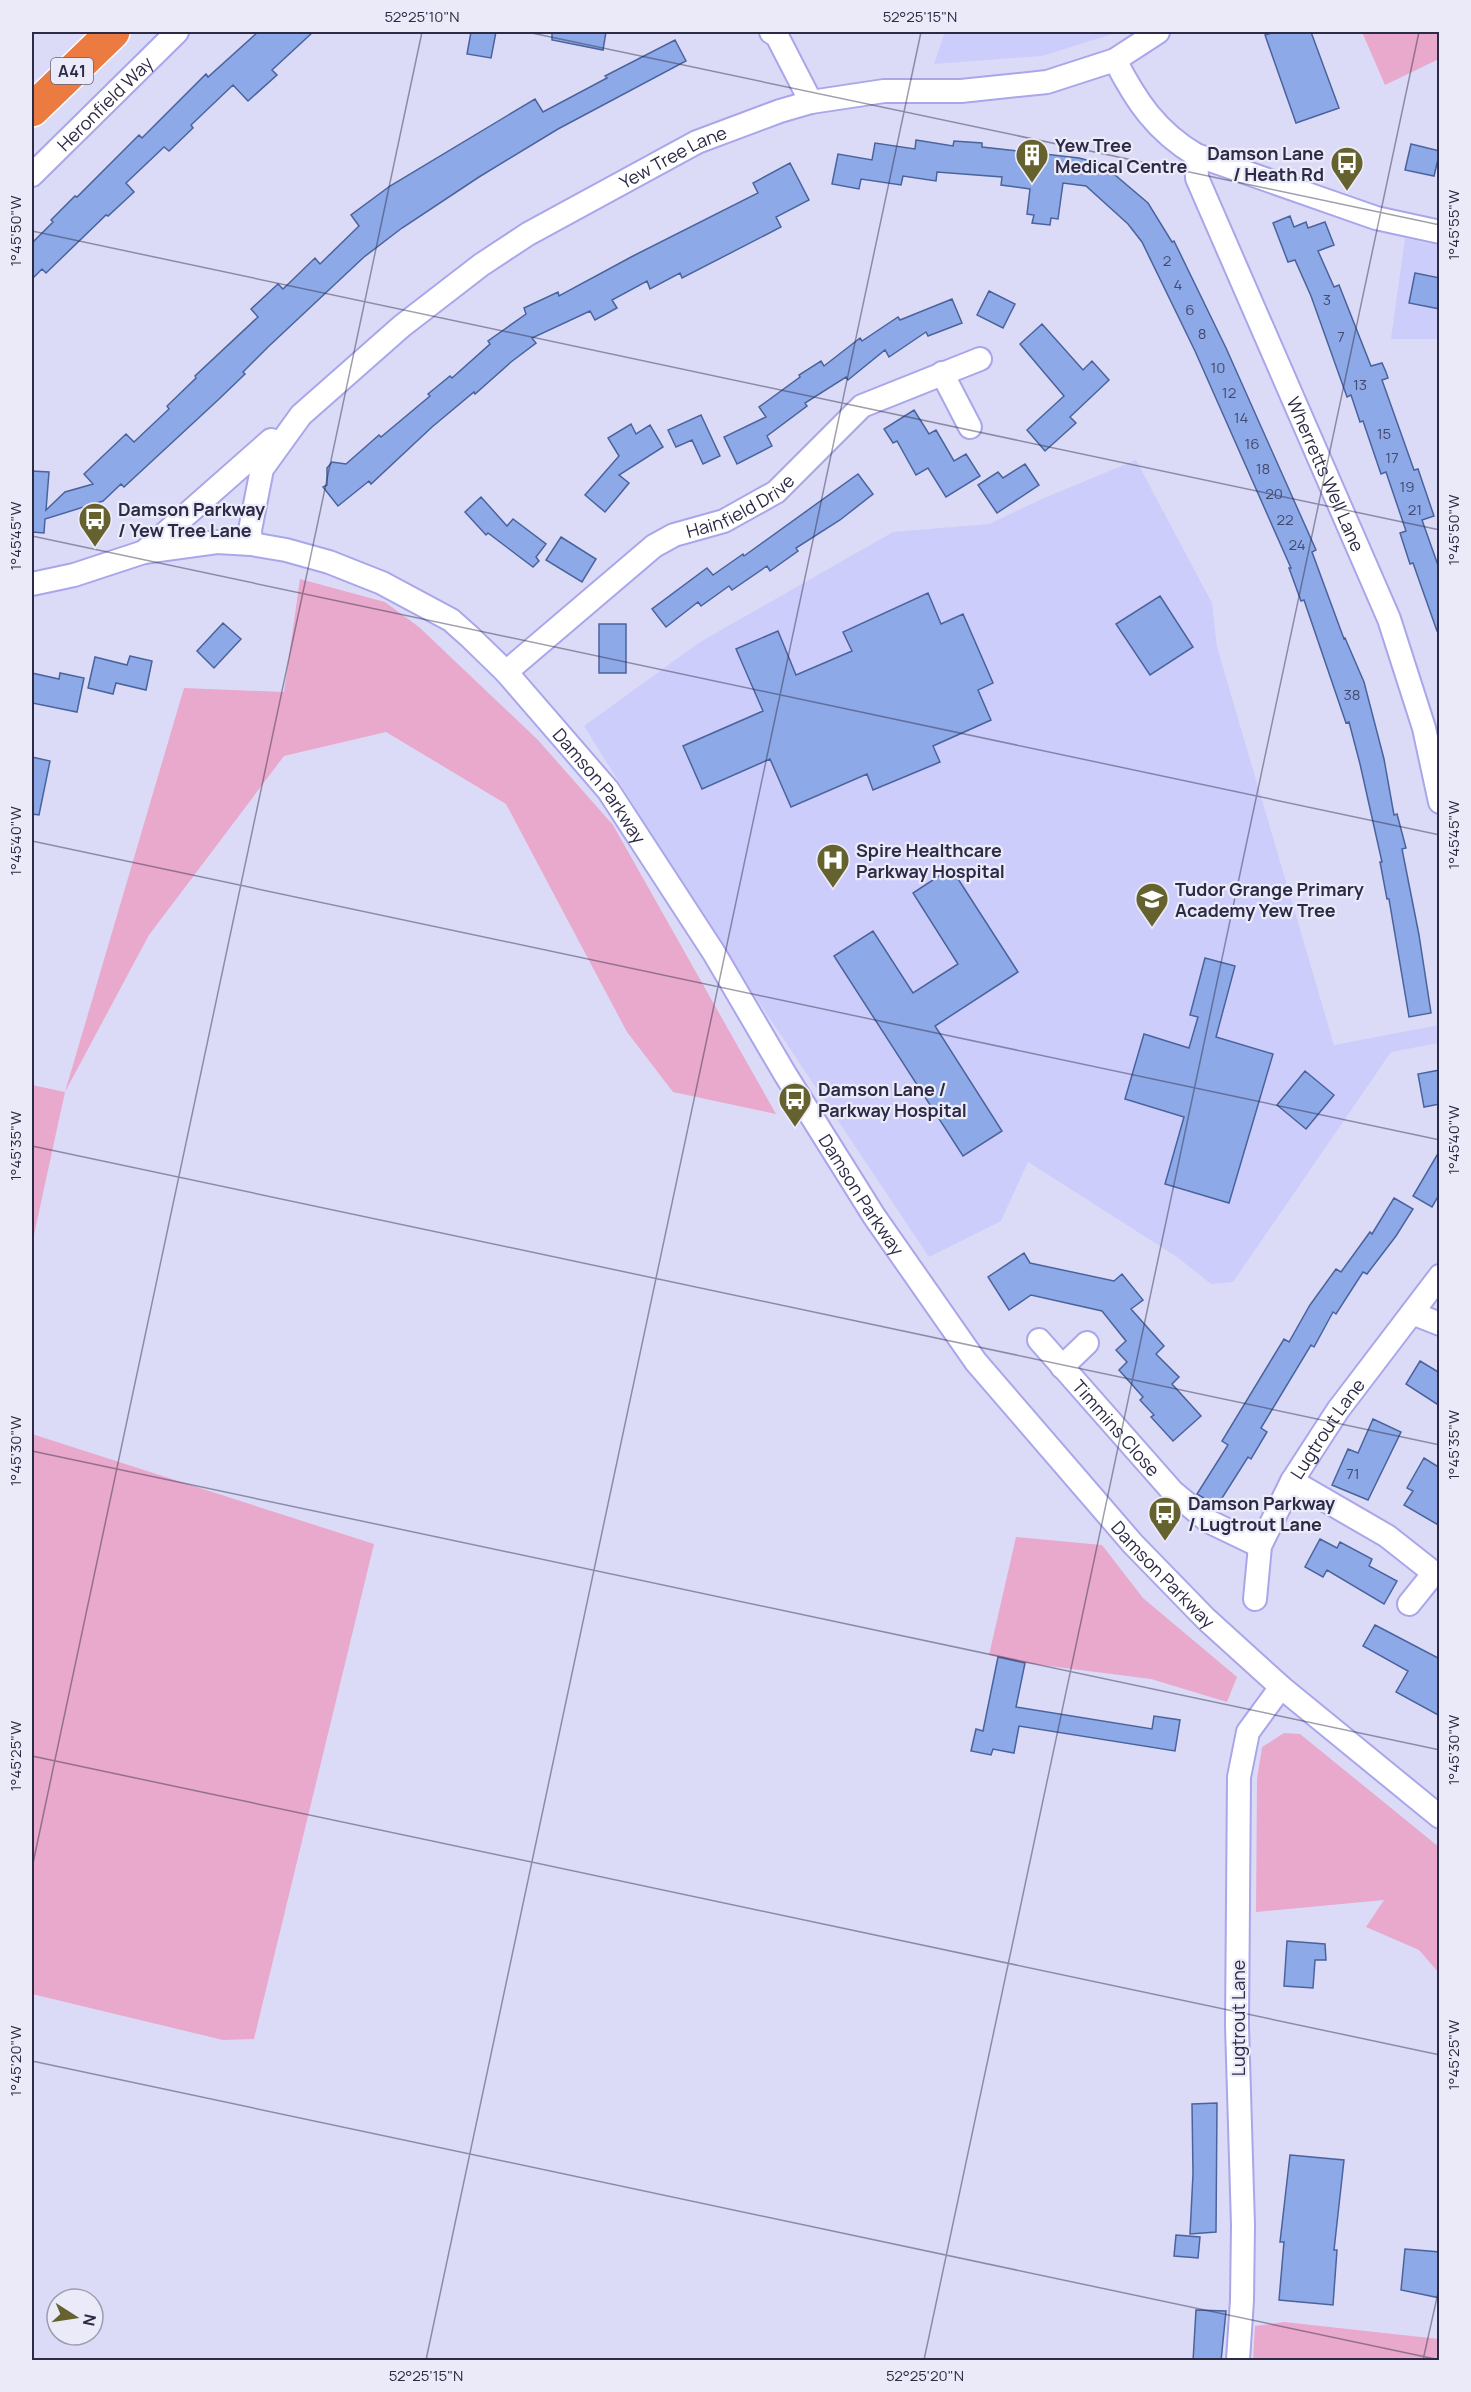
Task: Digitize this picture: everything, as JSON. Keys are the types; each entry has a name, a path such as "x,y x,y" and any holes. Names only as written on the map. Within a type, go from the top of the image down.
{"highway":[{"name":"A41","path":"32,110 112,32"}],"street":[{"name":"Heronfield Way","path":"32,175 177,32"},
{"path":"771,32 777,36 811,102"},
{"name":"Yew Tree Lane","path":"144,552 402,326 481,265 528,234 697,142 751,121 811,102 884,91 961,91 1047,82 1115,60 1158,32"},
{"path":"1115,60 1130,89 1161,130 1196,155 1376,218 1440,232"},
{"name":"Wherretts Well Lane","path":"1196,155 1197,178 1389,619 1424,728 1440,802"},
{"name":"Hainfield Drive","path":"506,672 654,546 674,535 724,522 776,492 862,406 981,359"},
{"path":"942,373 970,427"},
{"name":"Yew Tree Lane","path":"32,584 85,572 144,552 217,542 251,544 250,530 262,469 301,415"},
{"name":"Damson Parkway","path":"251,544 286,550 329,562 382,583 451,620 506,672 608,790 714,953 785,1074 874,1216 976,1362 1133,1544 1206,1619 1281,1687 1440,1817"},
{"name":"Lugtrout Lane","path":"1255,1599 1260,1546 1292,1481 1338,1410 1440,1276"},
{"path":"1412,1313 1440,1324"},
{"name":"Timmins Close","path":"1039,1340 1173,1492 1208,1521 1260,1546"},
{"path":"1062,1367 1087,1344"},
{"path":"1292,1481 1387,1536 1437,1575 1409,1604"},
{"name":"Lugtrout Lane","path":"1238,2361 1243,2236 1237,2026 1239,1777 1248,1731 1281,1687"}],"shaded area":[{"path":"945,32 1119,32 1042,56 934,64"},
{"path":"1362,32 1439,32 1439,59 1385,85"},
{"path":"1405,238 1439,246 1439,339 1391,339"},
{"name":"Spire Healthcare Parkway Hospital","path":"1136,460 1212,603 1217,647 1334,1045 1439,1025 1439,1043 1391,1052 1233,1282 1211,1284 1177,1257 1028,1162 1001,1221 929,1257 722,947 584,726 700,642 893,532 989,524 1044,498"},
{"path":"300,579 385,602 419,627 538,740 613,825 776,1114 673,1092 627,1032 506,804 386,732 284,756 149,935 65,1092 184,688 284,692"},
{"path":"32,1085 65,1092 32,1244"},
{"path":"32,1434 374,1544 254,2039 223,2040 32,1994"},
{"path":"1016,1537 1102,1545 1143,1598 1237,1677 1227,1702 1151,1679 1025,1663 989,1655"},
{"path":"1284,1733 1300,1734 1439,1847 1439,1973 1419,1950 1366,1927 1384,1900 1256,1912 1257,1779 1262,1747"},
{"path":"1284,2322 1439,2339 1439,2360 1253,2360 1255,2326"}],"building":[{"path":"258,32 313,32 272,70 277,75 248,101 233,85 191,125 193,128 169,151 164,147 126,183 134,192 108,216 106,215 46,273 42,269 32,279 32,243 53,222 51,220 139,135 142,138 206,74 208,77"},
{"path":"471,32 496,32 491,58 467,54"},
{"path":"552,32 606,32 603,50 552,40"},
{"path":"1275,32 1311,32 1339,108 1296,123 1265,35"},
{"path":"675,40 686,61 558,129 479,177 402,228 364,257 268,347 218,400 124,487 121,484 103,501 45,519 44,533 32,532 32,471 49,472 46,510 65,492 93,484 84,474 126,434 134,442 169,409 167,406 196,378 195,376 258,317 251,309 278,284 283,289 315,258 320,264 359,226 351,215 390,186 535,99 543,112 607,78 605,76"},
{"path":"916,140 953,146 954,141 982,143 982,147 1079,158 1102,164 1148,203 1172,242 1174,241 1226,348 1316,550 1312,552 1344,639 1364,682 1384,759 1394,815 1397,814 1406,848 1402,849 1431,1013 1409,1017 1389,899 1387,899 1380,862 1382,862 1360,764 1349,722 1346,723 1304,600 1301,601 1289,568 1291,568 1195,351 1142,242 1128,224 1086,186 1063,183 1058,219 1051,218 1050,225 1032,223 1034,215 1027,214 1030,189 1001,185 1002,177 937,172 936,181 903,176 901,185 861,179 859,189 832,184 838,154 872,160 875,143 915,149"},
{"path":"1411,144 1440,151 1434,176 1405,170"},
{"path":"790,163 809,200 776,217 781,227 682,278 680,273 650,289 647,281 612,300 617,308 595,320 590,311 532,338 536,343 432,427 371,484 369,481 338,506 323,487 327,485 327,468 332,462 346,464 379,435 381,437 430,396 428,394 450,376 452,378 490,344 488,341 526,314 524,308 558,292 559,296 758,193 753,183"},
{"path":"1290,216 1294,227 1306,222 1308,228 1325,222 1334,245 1318,251 1334,287 1339,285 1371,366 1382,363 1386,372 1388,378 1382,380 1414,470 1418,469 1434,516 1422,520 1440,571 1440,631 1437,631 1413,563 1410,564 1400,533 1406,531 1386,472 1381,474 1363,421 1360,422 1351,395 1347,397 1311,296 1295,260 1288,262 1273,223"},
{"path":"1415,273 1440,278 1440,309 1409,303"},
{"path":"989,291 1015,304 1003,328 977,315"},
{"path":"952,299 962,323 928,336 926,332 889,357 885,350 848,380 846,377 805,403 807,406 767,436 772,446 737,464 724,437 766,417 759,407 800,377 799,375 821,361 824,366 860,338 862,341 898,317 900,320"},
{"path":"1042,324 1083,370 1092,361 1109,380 1070,417 1076,423 1045,451 1027,430 1064,396 1020,344"},
{"path":"914,410 929,434 936,430 954,461 966,454 980,476 946,497 928,468 916,475 897,441 893,443 884,429"},
{"path":"701,415 720,456 703,464 692,440 676,447 668,430"},
{"path":"631,424 636,434 650,425 663,447 619,475 629,483 605,512 585,495 619,456 608,438"},
{"path":"1025,464 1039,485 997,513 978,485 998,472 1003,478"},
{"path":"858,474 873,494 840,520 796,548 798,551 770,571 767,566 732,590 729,586 701,606 698,602 666,627 652,609 707,568 713,575 743,554 744,556"},
{"path":"481,497 507,526 513,519 546,544 536,557 539,561 533,567 488,533 486,535 465,512"},
{"path":"561,537 596,559 582,582 546,560"},
{"path":"928,593 941,624 963,614 993,683 978,690 991,720 933,746 940,762 873,790 867,774 791,807 770,759 702,789 683,746 763,711 736,649 778,631 796,675 852,651 843,632"},
{"path":"1160,596 1193,647 1150,675 1116,624"},
{"path":"223,623 241,639 214,668 197,651"},
{"path":"599,624 626,624 626,673 599,673"},
{"path":"130,656 152,661 146,690 116,683 113,694 88,688 95,657 127,665"},
{"path":"32,673 59,679 60,673 84,678 77,712 32,703"},
{"path":"32,757 50,761 39,815 32,814"},
{"path":"951,868 1018,972 935,1026 1002,1131 963,1156 834,956 873,931 913,993 958,964 913,893"},
{"path":"1205,958 1235,966 1216,1037 1273,1054 1229,1203 1165,1184 1184,1117 1125,1099 1144,1034 1189,1048 1198,1017 1190,1015"},
{"path":"1440,1070 1440,1104 1424,1107 1418,1074"},
{"path":"1305,1071 1334,1095 1306,1129 1277,1105"},
{"path":"1440,1150 1440,1193 1432,1207 1413,1196"},
{"path":"1394,1198 1413,1209 1367,1274 1363,1272 1336,1314 1333,1312 1314,1347 1311,1345 1261,1428 1267,1432 1251,1459 1248,1457 1217,1506 1197,1494 1228,1445 1222,1441 1284,1339 1289,1342 1310,1305 1336,1269 1341,1272 1370,1232 1372,1234"},
{"path":"1024,1253 1030,1263 1114,1281 1122,1274 1143,1300 1131,1309 1164,1346 1156,1354 1179,1377 1172,1384 1201,1416 1173,1441 1151,1417 1154,1415 1140,1400 1143,1397 1119,1370 1127,1362 1116,1350 1126,1341 1102,1311 1031,1295 1009,1310 988,1277"},
{"path":"1420,1361 1440,1373 1440,1406 1406,1384"},
{"path":"1373,1419 1401,1432 1368,1500 1332,1485 1348,1449 1358,1453"},
{"path":"1424,1458 1440,1468 1440,1526 1404,1505 1413,1491 1407,1488"},
{"path":"1320,1539 1337,1548 1340,1542 1372,1559 1369,1566 1397,1581 1384,1604 1327,1570 1323,1577 1305,1567"},
{"path":"1375,1625 1440,1659 1440,1716 1396,1692 1408,1671 1363,1646"},
{"path":"998,1657 1025,1663 1016,1707 1152,1729 1154,1716 1180,1720 1175,1751 1019,1726 1014,1753 993,1749 991,1755 971,1751 976,1729 983,1731"},
{"path":"1287,1941 1325,1944 1326,1960 1315,1960 1313,1988 1284,1986"},
{"path":"1217,2103 1216,2232 1190,2234 1193,2174 1192,2104"},
{"path":"1290,2155 1344,2160 1334,2250 1337,2250 1333,2305 1279,2300 1284,2242 1280,2242"},
{"path":"1176,2235 1200,2237 1198,2258 1174,2256"},
{"path":"1405,2249 1440,2252 1440,2298 1401,2290"},
{"path":"1196,2310 1226,2311 1221,2361 1193,2361"}],"place":[{"name":"Yew Tree Medical Centre","path":"1032,184"},
{"name":"Damson Lane / Heath Rd","path":"1347,192"},
{"name":"Damson Parkway / Yew Tree Lane","path":"95,548"},
{"name":"Spire Healthcare Parkway Hospital","path":"833,889"},
{"name":"Tudor Grange Primary Academy Yew Tree","path":"1152,928"},
{"name":"Damson Lane / Parkway Hospital","path":"795,1128"},
{"name":"Damson Parkway / Lugtrout Lane","path":"1165,1542"}]}
